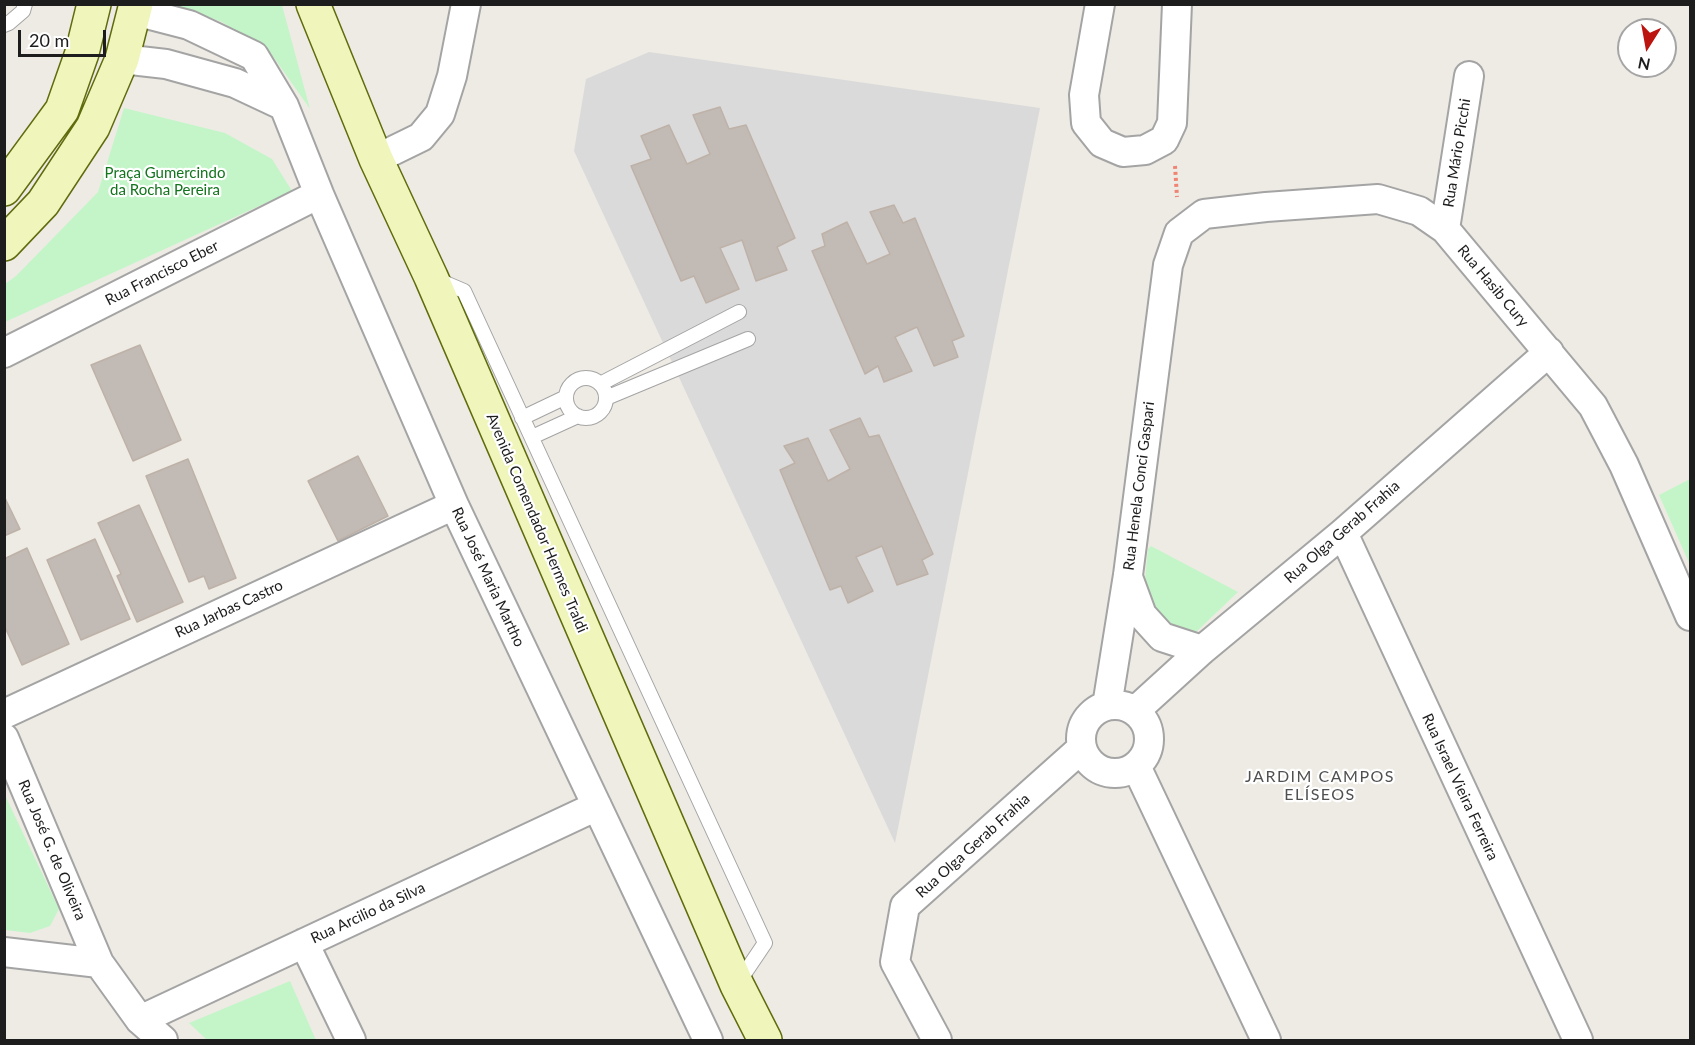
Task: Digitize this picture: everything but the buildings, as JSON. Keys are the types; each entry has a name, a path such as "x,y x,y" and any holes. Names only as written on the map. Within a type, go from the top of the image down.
{"main road":[{"path":"4,189 62,110 82,53 94,4"},
{"name":"Avenida Comendador Hermes Traldi","path":"313,4 376,159 431,277 737,985 765,1041"},
{"path":"4,244 44,203 93,127 122,59 136,8"}],"street":[{"path":"376,159 421,137 441,114 452,76 466,4"},
{"path":"1100,4 1084,95 1086,123 1102,143 1123,152 1145,150 1164,140 1172,123 1177,4"},
{"name":"Rua José Maria Martho","path":"136,8 189,25 254,56 284,106 454,505 708,1041"},
{"path":"122,59 166,64 235,83 284,106"},
{"name":"Rua Mário Picchi","path":"1445,229 1469,76"},
{"name":"Rua Francisco Eber","path":"4,353 320,194"},
{"name":"Rua Hasib Cury","path":"1179,233 1204,214 1378,199 1419,211 1445,229 1593,406 1624,465 1690,616"},
{"name":"Rua Henela Conci Gaspari","path":"1121,709 1128,575 1168,265 1179,233"},
{"name":"Rua Olga Gerab Frahia","path":"1121,709 1202,650 1343,533 1549,352"},
{"name":"Rua Jarbas Castro","path":"4,714 454,505"},
{"name":"Rua Israel Vieira Ferreira","path":"1343,533 1578,1041"},
{"path":"1128,575 1142,615 1162,637 1202,650"},
{"path":"1121,709 1144,720 1149,732 1149,745 1145,756 1136,766 1124,772 1111,773 1098,769 1088,760 1082,748 1081,735 1086,722 1095,712 1121,709"},
{"name":"Rua José G. de Oliveira","path":"4,738 99,963 140,1020 163,1041"},
{"name":"Rua Olga Gerab Frahia","path":"938,1041 895,962 905,906 1082,748"},
{"path":"1136,766 1266,1041"},
{"name":"Rua Arcilio da Silva","path":"140,1020 597,806"},
{"path":"304,943 351,1041"},
{"path":"4,952 99,963"}],"lane":[{"path":"4,25 23,11 26,4"},
{"path":"431,277 464,291 765,943 737,985"},
{"path":"600,384 739,312"},
{"path":"606,398 748,339"},
{"path":"586,378 600,384 606,398 600,412 593,417 585,418 571,412 566,398 567,390 572,384 586,378"},
{"path":"522,418 566,398"},
{"path":"531,437 578,416"}],"path":[{"path":"1172,123 1179,233"}],"shaded area":[{"path":"649,52 1040,108 895,843 574,151 586,79"}],"green space":[{"path":"179,5 282,5 310,109 272,55 222,22"},
{"name":"Praça Gumercindo da Rocha Pereira","path":"124,108 225,133 272,159 292,191 5,322 5,284 16,276 98,192"},
{"path":"1690,479 1690,565 1659,495"},
{"path":"1151,546 1238,592 1195,633 1180,635 1143,600 1148,549"},
{"path":"4,793 59,909 50,926 30,933 5,930"},
{"path":"290,981 316,1040 207,1040 189,1023"}],"district":[{"name":"JARDIM CAMPOS ELÍSEOS","path":"1320,786"}]}
